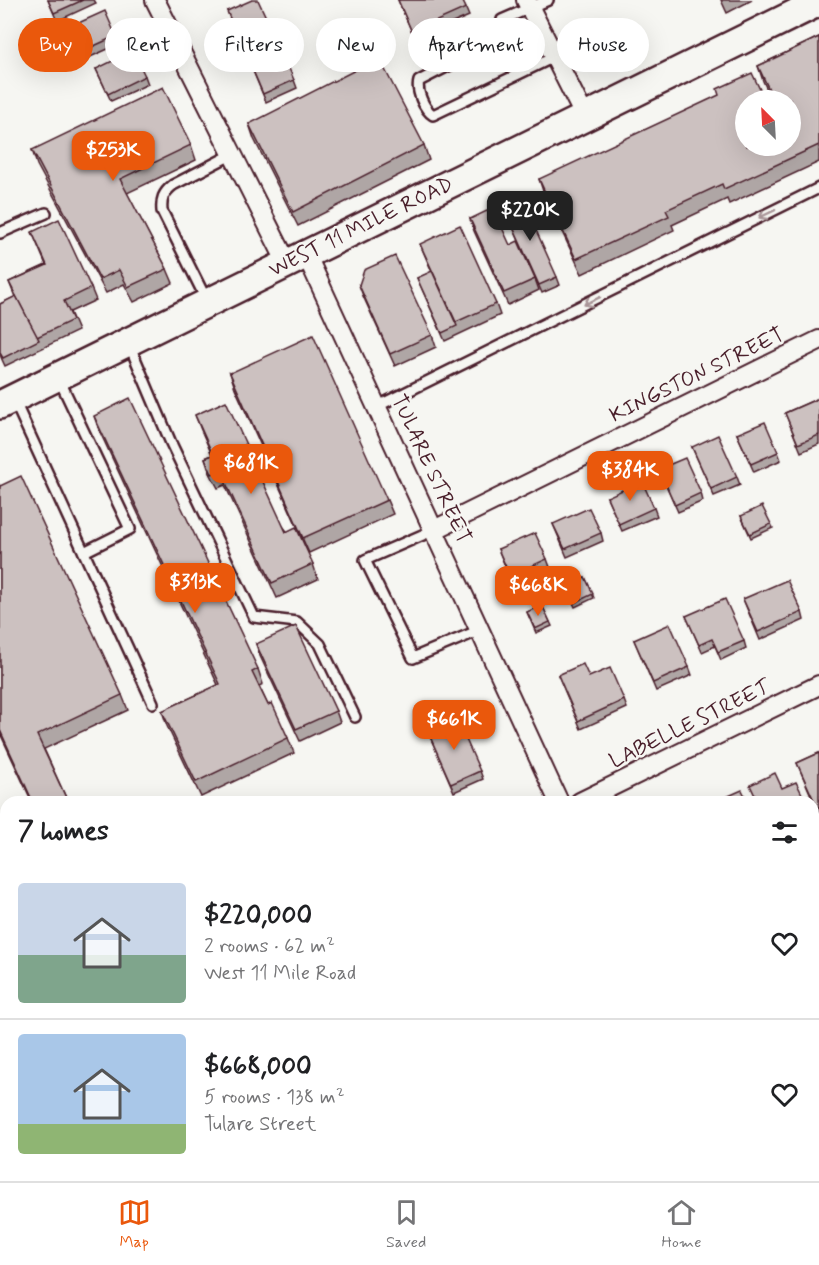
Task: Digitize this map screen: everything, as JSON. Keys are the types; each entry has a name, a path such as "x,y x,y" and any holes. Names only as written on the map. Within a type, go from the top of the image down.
{"main road":[{"name":"WEST 11 MILE ROAD","path":"7,401 819,2"}],"street":[{"name":"TULARE STREET","path":"155,0 233,154 297,258 378,406 556,796"},
{"path":"528,4 585,117"},
{"name":"KINGSTON STREET","path":"434,530 819,340"},
{"name":"LABELLE STREET","path":"592,796 819,685"}],"lane":[{"path":"505,18 528,4 548,0"},
{"path":"437,72 419,81 418,89 428,113 437,114 554,57"},
{"path":"208,303 162,211 161,201 164,192 172,185 233,154"},
{"path":"378,406 819,188"},
{"path":"0,233 46,213"},
{"path":"128,342 171,443 254,617 297,622 305,629 320,644 355,717"},
{"path":"58,377 130,529 84,552"},
{"path":"7,401 84,552 153,703"},
{"path":"434,530 365,560 413,658 480,630"}],"building":[{"path":"48,0 83,0 54,13"},
{"path":"252,0 258,0 266,18 230,18 227,11"},
{"path":"398,0 462,0 466,8 444,18 408,18 408,23"},
{"path":"105,11 108,18 105,18 105,41 93,46 93,18 90,18"},
{"path":"819,37 819,145 801,153 801,90 769,90 758,66"},
{"path":"105,65 105,72 143,72 145,76 108,94 96,69"},
{"path":"254,72 291,72 294,80 263,94"},
{"path":"351,72 386,72 424,145 293,212 249,124"},
{"path":"752,73 760,90 735,90 735,156 795,156 724,189 722,184 666,210 669,216 576,259 539,179 719,95 717,89"},
{"path":"163,87 191,145 120,179 167,269 128,287 119,270 100,279 32,150"},
{"path":"522,199 557,277 539,285 504,207"},
{"path":"493,208 510,245 518,241 535,279 504,293 470,219"},
{"path":"59,219 91,288 64,301 73,320 37,337 9,282 47,265 32,232"},
{"path":"460,225 496,304 456,322 420,244"},
{"path":"395,256 432,335 390,354 359,285 364,270"},
{"path":"432,271 457,326 442,333 417,278"},
{"path":"16,296 39,340 3,358 0,353 0,304"},
{"path":"313,335 387,500 303,538 230,373"},
{"path":"130,398 258,669 252,672 268,705 272,703 288,738 196,782 162,711 220,684 94,416"},
{"path":"819,398 819,435 798,444 785,413"},
{"path":"226,401 286,532 296,527 313,564 272,583 220,470 212,474 205,458 213,455 195,415"},
{"path":"765,422 778,452 751,464 737,434"},
{"path":"718,435 737,477 711,489 692,447"},
{"path":"685,458 701,493 675,505 659,469"},
{"path":"21,476 122,695 37,735 65,796 30,796 0,730 0,486"},
{"path":"642,481 654,508 619,524 607,497"},
{"path":"762,506 771,524 750,534 741,516"},
{"path":"589,508 601,533 565,549 553,524"},
{"path":"535,533 547,559 510,576 498,549"},
{"path":"585,577 593,594 574,603 566,586"},
{"path":"787,580 802,612 758,632 743,599"},
{"path":"725,599 744,641 718,652 712,639 699,645 686,616"},
{"path":"542,605 550,622 535,629 527,612"},
{"path":"670,624 689,667 653,683 634,640"},
{"path":"296,626 336,711 296,729 256,644"},
{"path":"583,664 589,677 610,668 624,700 578,721 558,675"},
{"path":"457,719 480,771 451,784 428,732"},
{"path":"819,753 819,796 812,796 797,763"},
{"path":"775,773 782,788 796,782 803,796 755,796 750,785"},
{"path":"742,790 745,796 728,796"}]}
